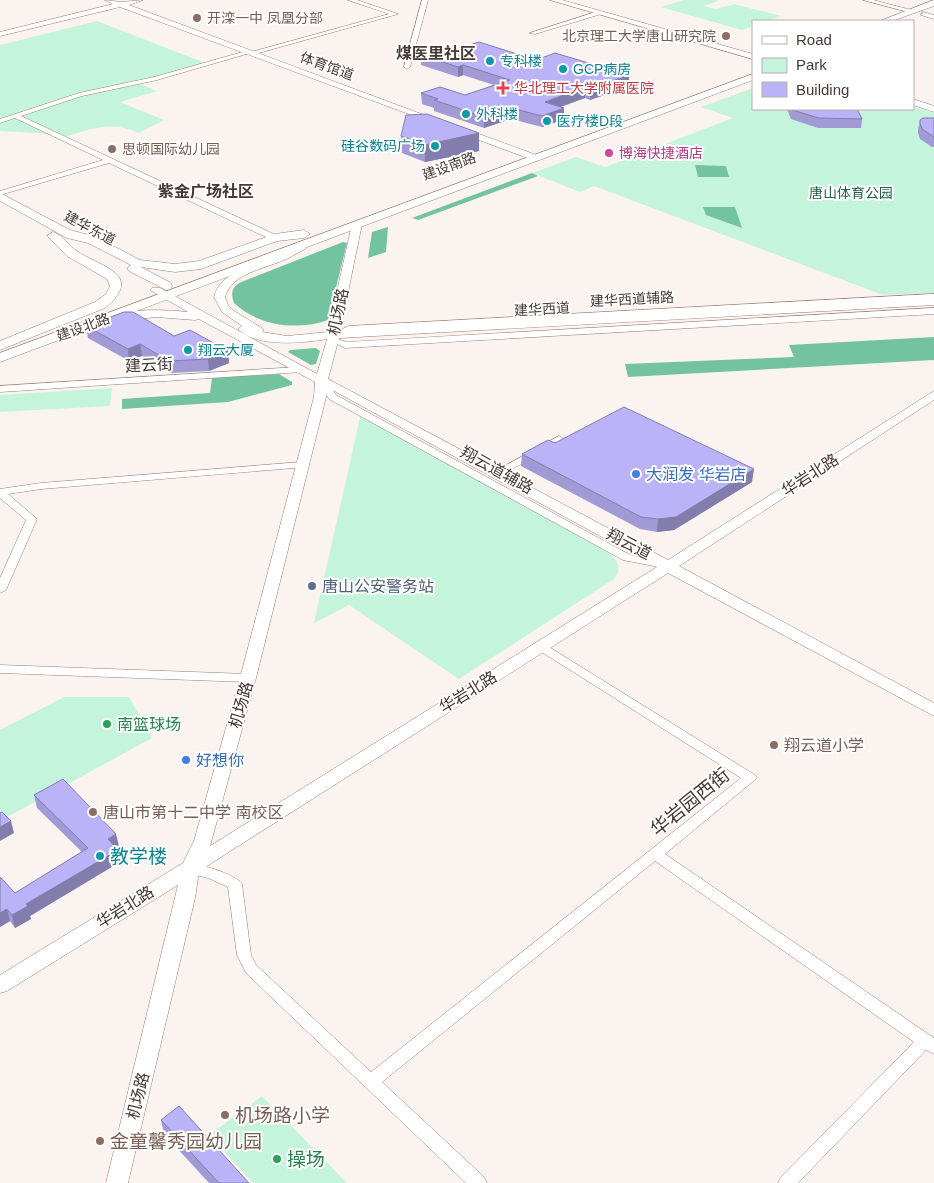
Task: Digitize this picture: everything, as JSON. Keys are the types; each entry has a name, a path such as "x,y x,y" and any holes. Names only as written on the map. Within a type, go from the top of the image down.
{"main road":[{"path":"887,20 933,4"},
{"path":"907,20 923,14 933,4"},
{"name":"建设南路","path":"308,238 357,224 752,69"},
{"name":"建设南路","path":"166,291 530,156 752,77"},
{"name":"建华东道","path":"0,195 59,234"},
{"name":"建华东道","path":"0,206 59,234 166,291"},
{"path":"59,234 92,240 137,263 175,268 201,265 275,238 308,238"},
{"path":"0,347 29,333 100,305 114,290 115,280 112,276 71,253 59,234"},
{"name":"建设北路","path":"0,347 166,291"},
{"name":"建设北路","path":"0,358 166,291"}],"street":[{"name":"体育馆道","path":"109,0 445,125"},
{"path":"0,33 139,0"},
{"path":"407,68 425,0"},
{"path":"554,0 752,57"},
{"path":"866,0 912,11"},
{"path":"0,121 81,94 155,79 395,14 357,1"},
{"path":"533,33 599,13"},
{"path":"923,14 934,17"},
{"path":"914,102 934,108"},
{"path":"16,117 275,238"},
{"path":"454,128 530,156"},
{"path":"0,195 110,160"},
{"name":"机场路","path":"117,1183 185,898 190,868 203,841 248,678 320,397 357,224"},
{"path":"285,340 261,332 234,316 220,300 220,292 225,284 241,273 281,257 308,238"},
{"path":"166,291 254,335 285,340 316,338 328,344 332,342"},
{"path":"166,291 211,321 299,370"},
{"name":"建华西道辅路","path":"332,342 349,328 934,297"},
{"name":"建华西道","path":"332,342 934,302"},
{"name":"建华西道","path":"332,342 934,306"},
{"name":"建华西道辅路","path":"332,342 345,345 934,311"},
{"path":"0,358 118,318 136,314 176,314 211,321"},
{"name":"翔云道","path":"299,370 324,374 496,473 934,710"},
{"name":"建云街","path":"0,390 299,370"},
{"name":"翔云道辅路","path":"324,374 332,397 627,558 669,566"},
{"name":"华岩北路","path":"0,985 190,868 669,566 934,395"},
{"path":"496,473 559,439 564,442"},
{"path":"0,492 41,486 302,465"},
{"path":"0,492 32,519 0,590"},
{"name":"华岩园西街","path":"541,646 750,778 655,854 929,1044"},
{"path":"0,669 248,678"},
{"path":"370,1082 655,854"},
{"path":"190,868 212,874 235,884 244,955 250,969 478,1183"},
{"path":"787,1183 929,1044"}],"green space":[{"path":"684,0 715,0 718,1 703,6 716,9 734,4 781,16 769,20 752,20 752,26 742,30 661,7"},
{"path":"97,21 205,63 140,84 157,91 120,102 164,120 139,133 109,126 61,138 55,134 0,131 0,45"},
{"name":"唐山体育公园","path":"752,88 752,110 914,110 914,107 934,113 934,293 883,295 594,186 580,192 532,173 576,157 605,167 733,118 701,107"},
{"path":"695,165 726,166 729,177 698,177"},
{"path":"532,173 538,176 418,220 412,218"},
{"path":"703,207 735,207 742,228 706,215"},
{"path":"388,227 386,252 368,258 372,232"},
{"path":"343,242 347,243 328,320 304,325 291,326 279,324 255,317 234,303 232,292 239,283"},
{"path":"934,337 934,360 628,377 625,364 794,357 789,345"},
{"path":"316,348 320,351 316,364 311,365 288,352 290,350"},
{"path":"279,374 292,382 292,385 228,402 122,409 122,399 210,393 212,378"},
{"path":"112,388 110,406 0,412 0,395"},
{"path":"361,413 605,550 612,556 618,566 614,579 459,679 349,605 314,623"},
{"path":"64,697 129,697 152,738 0,821 0,730"},
{"name":"操场","path":"262,1096 347,1183 253,1183 209,1135"}],"building":[{"path":"479,42 536,60 555,53 629,75 590,89 585,87 545,102 564,108 542,116 512,108 484,117 434,100 438,99 421,93 440,87 465,95 510,80 463,65 458,67 421,55 440,49 454,50"},
{"path":"792,110 858,110 862,119 819,118"},
{"path":"427,114 479,133 425,145 401,136 406,115"},
{"path":"923,118 934,118 934,137 922,129 920,120"},
{"path":"124,312 133,312 174,336 190,330 228,351 208,359 169,361 140,344 128,349 86,326"},
{"name":"大润发 华岩店","path":"624,407 754,469 676,517 658,519 641,517 522,454 548,440 555,443"},
{"path":"63,779 116,834 108,839 118,850 26,904 28,906 12,915 7,909 0,913 0,877 15,893 88,848 34,795"},
{"path":"2,812 11,821 0,827 0,813"},
{"path":"179,1106 249,1183 219,1183 161,1120"}],"place":[{"name":"开滦一中 凤凰分部","path":"197,18"},
{"name":"北京理工大学唐山研究院","path":"726,36"},
{"name":"专科楼","path":"490,61"},
{"name":"GCP病房","path":"563,69"},
{"name":"华北理工大学附属医院","path":"503,88"},
{"name":"外科楼","path":"466,114"},
{"name":"医疗楼D段","path":"547,121"},
{"name":"硅谷数码广场","path":"435,146"},
{"name":"思顿国际幼儿园","path":"112,149"},
{"name":"博海快捷酒店","path":"609,153"},
{"name":"翔云大厦","path":"188,350"},
{"name":"大润发 华岩店","path":"636,474"},
{"name":"唐山公安警务站","path":"312,586"},
{"name":"南篮球场","path":"107,724"},
{"name":"翔云道小学","path":"774,745"},
{"name":"好想你","path":"186,760"},
{"name":"唐山市第十二中学 南校区","path":"93,812"},
{"name":"教学楼","path":"100,856"},
{"name":"机场路小学","path":"225,1115"},
{"name":"金童馨秀园幼儿园","path":"100,1141"},
{"name":"操场","path":"277,1159"}],"district":[{"name":"煤医里社区","path":"436,53"},
{"name":"紫金广场社区","path":"206,191"}]}
